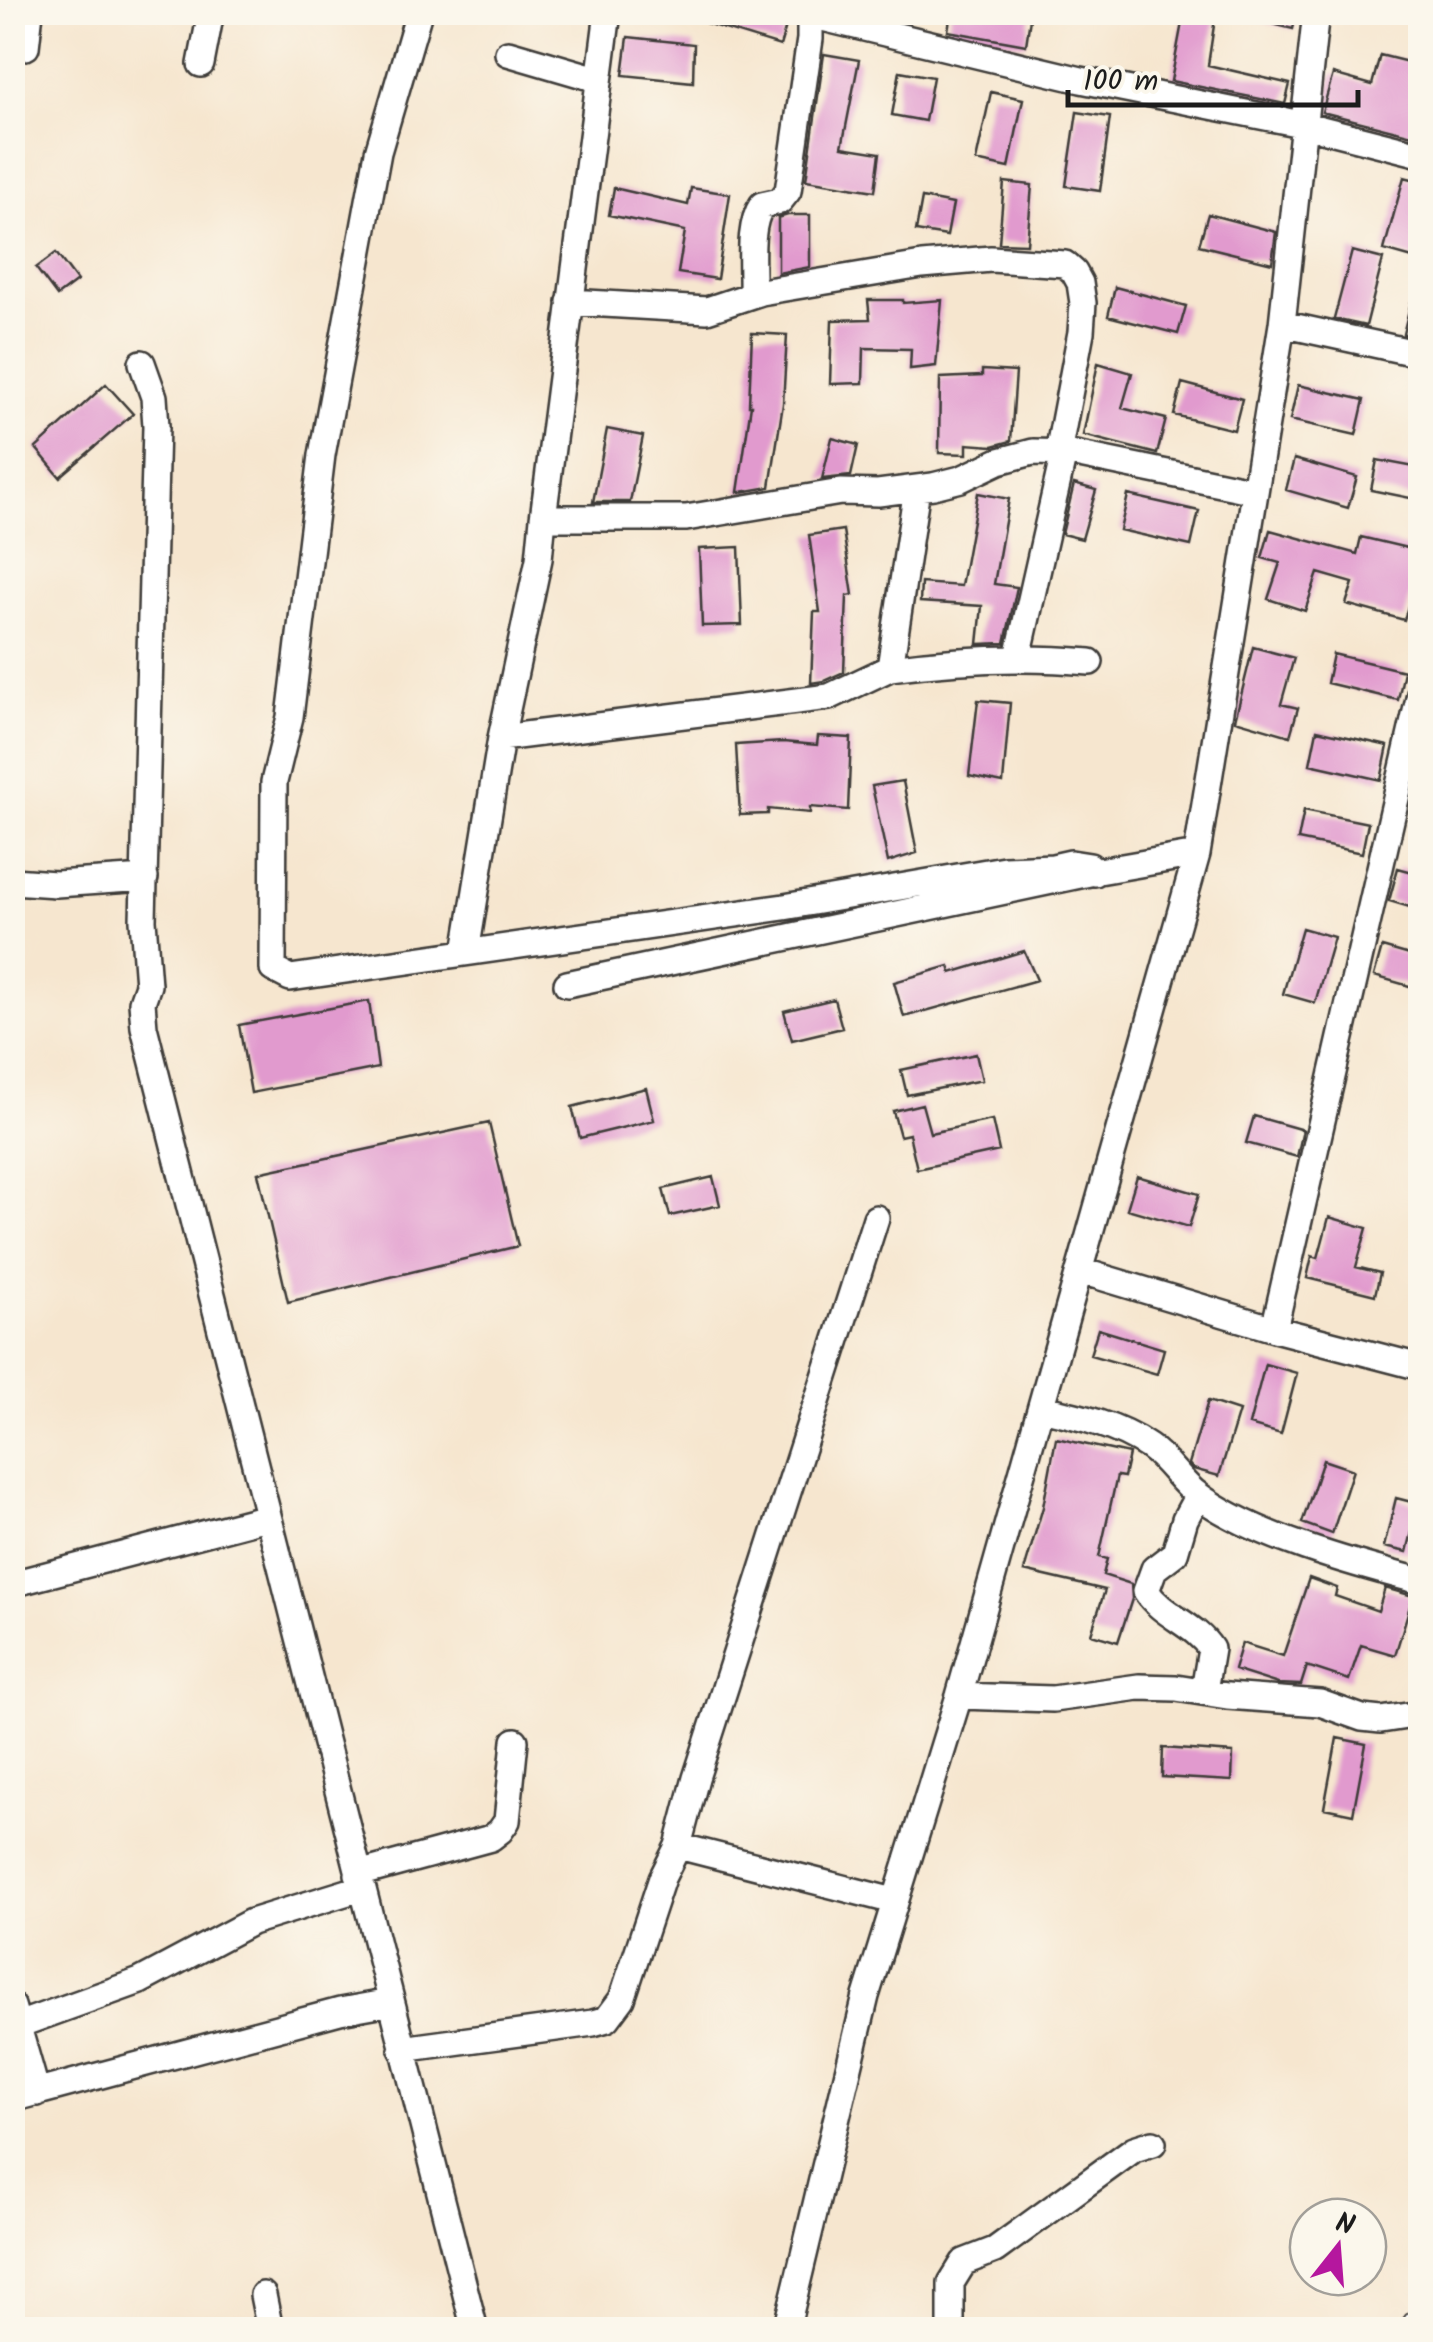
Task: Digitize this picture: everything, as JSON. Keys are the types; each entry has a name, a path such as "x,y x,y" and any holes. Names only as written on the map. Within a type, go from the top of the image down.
{"street":[{"path":"26,47 30,12"},
{"path":"202,64 211,12"},
{"path":"419,12 378,152 322,455 290,717 274,782 272,961 279,974 290,978 784,907 1004,869 1053,868 1071,863 1090,866 1094,872"},
{"path":"466,952 502,738 537,569 608,12"},
{"path":"786,2330 866,1996 959,1696 1198,854 1282,324 1316,12"},
{"path":"752,294 757,212 762,205 780,201 788,190 810,14 1081,80 1306,124 1420,154"},
{"path":"508,53 597,79"},
{"path":"570,302 707,310 752,294 922,265 991,259 1065,264 1080,283 1081,332 1061,453 1018,657"},
{"path":"1282,324 1420,354"},
{"path":"142,364 154,397 156,426 143,920 148,985 142,1002 144,1027 475,2330"},
{"path":"543,518 686,518 841,492 917,488 961,479 999,461 1032,452 1061,453 1255,492"},
{"path":"890,668 917,488"},
{"path":"502,738 829,697 890,668 946,660 1018,657 1090,662"},
{"path":"1274,1329 1420,694"},
{"path":"567,984 1094,872 1198,854"},
{"path":"12,881 56,884 145,878"},
{"path":"402,2049 607,2020 622,1999 662,1878 678,1846 696,1778 876,1218"},
{"path":"1081,1272 1420,1367"},
{"path":"1040,1408 1091,1420 1150,1447 1198,1496 1242,1521 1349,1562 1420,1581"},
{"path":"1198,1496 1184,1520 1174,1553 1154,1570 1146,1590 1152,1600 1202,1635 1211,1650 1204,1691"},
{"path":"12,1584 268,1516"},
{"path":"959,1696 1053,1699 1139,1687 1320,1704 1381,1720 1420,1714"},
{"path":"390,2002 340,2010 25,2096 15,2016 140,1981 251,1922 491,1838 507,1821 514,1742"},
{"path":"678,1846 894,1900"},
{"path":"951,2330 951,2282 964,2262 995,2250 1134,2149 1153,2143"},
{"path":"264,2295 270,2330"}],"building":[{"path":"683,12 778,12 789,16 780,46 683,16"},
{"path":"951,12 1031,12 1026,45 948,31"},
{"path":"1184,12 1216,12 1208,65 1290,84 1285,104 1171,81"},
{"path":"1249,12 1297,12 1293,29 1248,18"},
{"path":"628,37 694,44 693,82 623,75"},
{"path":"824,54 859,60 842,147 880,153 875,191 806,180"},
{"path":"1380,55 1420,65 1420,137 1322,112 1333,74 1372,85"},
{"path":"900,71 933,77 925,121 892,115"},
{"path":"991,92 1023,99 1009,168 976,161"},
{"path":"1077,112 1110,117 1100,191 1066,186"},
{"path":"1404,177 1420,181 1420,260 1384,250"},
{"path":"1004,182 1032,185 1027,244 999,243"},
{"path":"614,188 688,205 691,188 730,194 717,279 678,273 685,231 609,215"},
{"path":"922,198 953,204 947,236 916,231"},
{"path":"1208,214 1276,232 1272,263 1199,245"},
{"path":"810,215 810,267 778,273 778,218"},
{"path":"1352,251 1383,259 1366,326 1334,319"},
{"path":"56,253 77,281 57,296 36,268"},
{"path":"1415,286 1420,287 1420,337 1403,334"},
{"path":"1115,287 1186,306 1178,334 1108,316"},
{"path":"868,300 942,300 936,366 910,369 911,349 864,348 863,383 830,384 832,320 870,319"},
{"path":"752,333 787,335 783,404 770,487 738,492 751,405"},
{"path":"1098,363 1132,373 1122,408 1166,419 1157,454 1083,435"},
{"path":"982,370 1016,372 1011,441 993,446 967,444 967,454 939,453 940,378 982,376"},
{"path":"1182,383 1242,399 1234,430 1174,415"},
{"path":"106,384 133,414 60,477 36,448"},
{"path":"1298,385 1364,400 1356,435 1290,420"},
{"path":"607,429 643,436 630,502 593,502"},
{"path":"832,438 858,445 851,476 822,479"},
{"path":"1294,459 1357,477 1348,508 1286,490"},
{"path":"1377,460 1420,468 1420,500 1371,490"},
{"path":"1074,484 1096,490 1082,539 1062,534"},
{"path":"978,493 1009,499 994,584 1017,587 1005,643 978,644 982,606 920,602 921,583 961,586"},
{"path":"1128,495 1199,511 1191,546 1120,530"},
{"path":"843,530 853,595 847,596 844,672 811,683 814,612 820,612 809,535"},
{"path":"1270,530 1357,554 1361,537 1420,551 1420,579 1416,578 1404,620 1346,604 1353,583 1318,573 1305,611 1268,599 1280,563 1262,558"},
{"path":"739,547 742,625 702,626 699,549"},
{"path":"1253,647 1294,658 1281,704 1298,708 1290,736 1235,720"},
{"path":"1333,654 1404,671 1398,700 1327,683"},
{"path":"978,700 1010,703 1003,783 969,776"},
{"path":"1317,730 1388,746 1381,780 1310,764"},
{"path":"818,736 851,738 848,810 810,807 810,813 768,809 768,814 740,815 736,745 817,745"},
{"path":"903,781 917,853 888,862 872,786"},
{"path":"1304,810 1368,823 1362,853 1298,840"},
{"path":"1398,868 1420,874 1420,910 1389,901"},
{"path":"1302,928 1334,937 1315,1003 1283,994"},
{"path":"1382,947 1420,958 1420,989 1374,976"},
{"path":"1024,951 1037,980 904,1017 894,982 949,966 951,973"},
{"path":"834,999 842,1028 792,1040 784,1011"},
{"path":"369,1001 378,1068 251,1093 239,1025"},
{"path":"976,1054 982,1080 907,1095 901,1070"},
{"path":"646,1088 654,1120 580,1138 572,1107"},
{"path":"922,1104 930,1133 992,1120 999,1151 917,1169 909,1134 900,1136 893,1111"},
{"path":"1254,1116 1303,1130 1297,1157 1246,1143"},
{"path":"489,1123 518,1246 288,1302 258,1173"},
{"path":"1137,1176 1199,1194 1189,1227 1127,1209"},
{"path":"713,1177 720,1205 670,1216 663,1189"},
{"path":"1329,1217 1367,1228 1356,1267 1380,1273 1375,1295 1307,1278 1312,1256 1318,1258"},
{"path":"1098,1329 1164,1349 1157,1374 1090,1355"},
{"path":"1265,1364 1297,1373 1281,1434 1249,1425"},
{"path":"1208,1401 1239,1411 1219,1476 1193,1469 1189,1464"},
{"path":"1056,1438 1129,1454 1124,1477 1117,1476 1099,1557 1107,1559 1103,1575 1131,1584 1132,1599 1118,1642 1091,1634 1105,1590 1024,1571 1043,1507"},
{"path":"1323,1460 1353,1470 1332,1534 1302,1523"},
{"path":"1396,1498 1419,1504 1407,1552 1384,1547"},
{"path":"1309,1578 1337,1588 1335,1596 1378,1611 1385,1588 1413,1596 1395,1655 1361,1645 1349,1680 1307,1666 1301,1685 1278,1684 1234,1670 1242,1643 1283,1656"},
{"path":"1337,1738 1366,1744 1353,1814 1324,1808"},
{"path":"1163,1748 1233,1753 1232,1781 1162,1777"}]}
